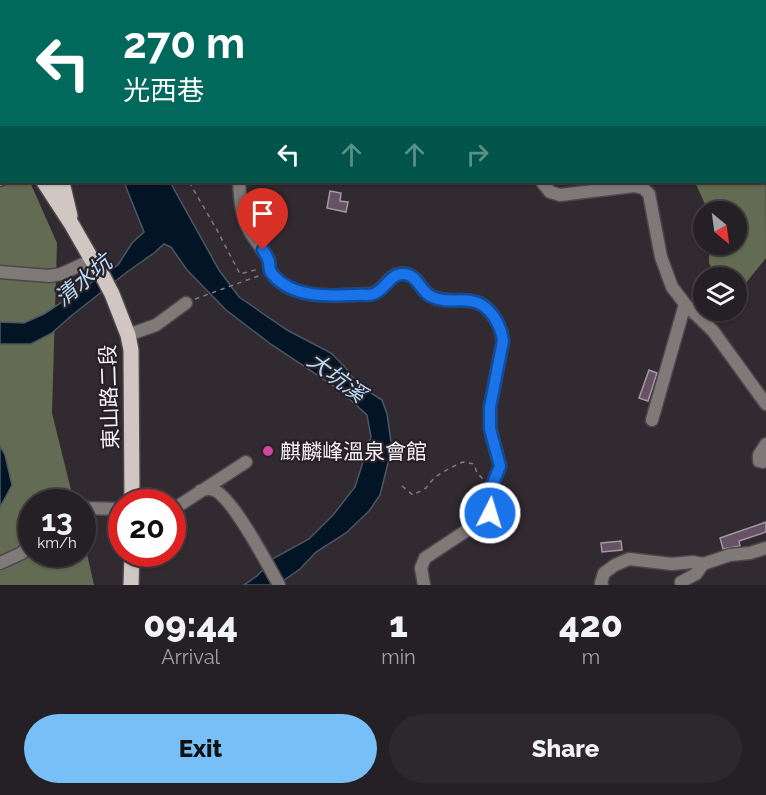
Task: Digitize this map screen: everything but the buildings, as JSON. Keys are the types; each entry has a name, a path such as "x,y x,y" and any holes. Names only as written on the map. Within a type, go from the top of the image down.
{"main road":[{"path":"45,183 95,263"},
{"path":"62,183 72,225"},
{"name":"東山路二段","path":"95,263 112,294 128,335 131,350 132,489"},
{"path":"131,585 132,567"}],"lane":[{"path":"239,183 244,220 248,230 269,261 269,269 287,287 317,295 373,294 397,274 406,274 416,279 425,292 431,296 453,302 471,301 484,306 502,332 503,341 490,407 490,429 500,466 490,491 490,513 425,558 422,568 423,585"},
{"path":"543,183 550,192 560,195 634,186 643,188 649,195 661,257 672,287 685,304 713,331 766,404"},
{"path":"0,272 49,276 95,263"},
{"path":"128,335 156,325 186,303"},
{"path":"652,420 685,304"},
{"path":"766,444 759,455 759,461 766,461"},
{"path":"186,500 246,462"},
{"path":"200,491 212,489 226,499 260,550 279,585"},
{"path":"602,585 604,573 629,559 672,564 693,562 703,564 730,555 750,553 766,548"},
{"path":"0,563 18,555"},
{"path":"682,585 681,582 696,574 703,564"}],"path":[{"path":"190,183 240,274 269,269"},
{"path":"186,303 269,269"},
{"path":"402,486 413,495 426,488 435,477 463,462 474,464 477,473 493,484"}],"green space":[{"path":"0,183 30,183 57,243 52,413 71,489 18,489 18,567 90,567 94,585 0,585"},
{"path":"695,183 766,183 766,258 747,282 747,267 711,267 709,255 747,255 747,201 704,201"}],"water":[{"name":"大坑溪","path":"124,183 171,183 219,270 239,297 287,330 331,353 358,385 382,400 387,414 391,442 380,495 369,511 346,533 316,552 300,569 277,585 244,585 257,576 274,558 309,539 333,515 355,487 371,437 367,415 337,388 272,345 226,310 187,270 171,247 164,244 52,333 31,344 0,344 0,322 24,323 44,314 118,265 132,243 144,232"},
{"path":"0,446 5,455 12,485 0,507"}],"place":[{"name":"麒麟峰溫泉會館","path":"268,451"}],"route":[{"path":"263,250 274,276 287,287 304,292 317,295 373,294 397,274 406,274 416,279 425,292 431,296 453,302 479,303 489,311 502,332 503,341 490,407 491,435 500,466 490,491 490,513"}],"water label":[{"name":"清水坑","path":"83,280"}]}
